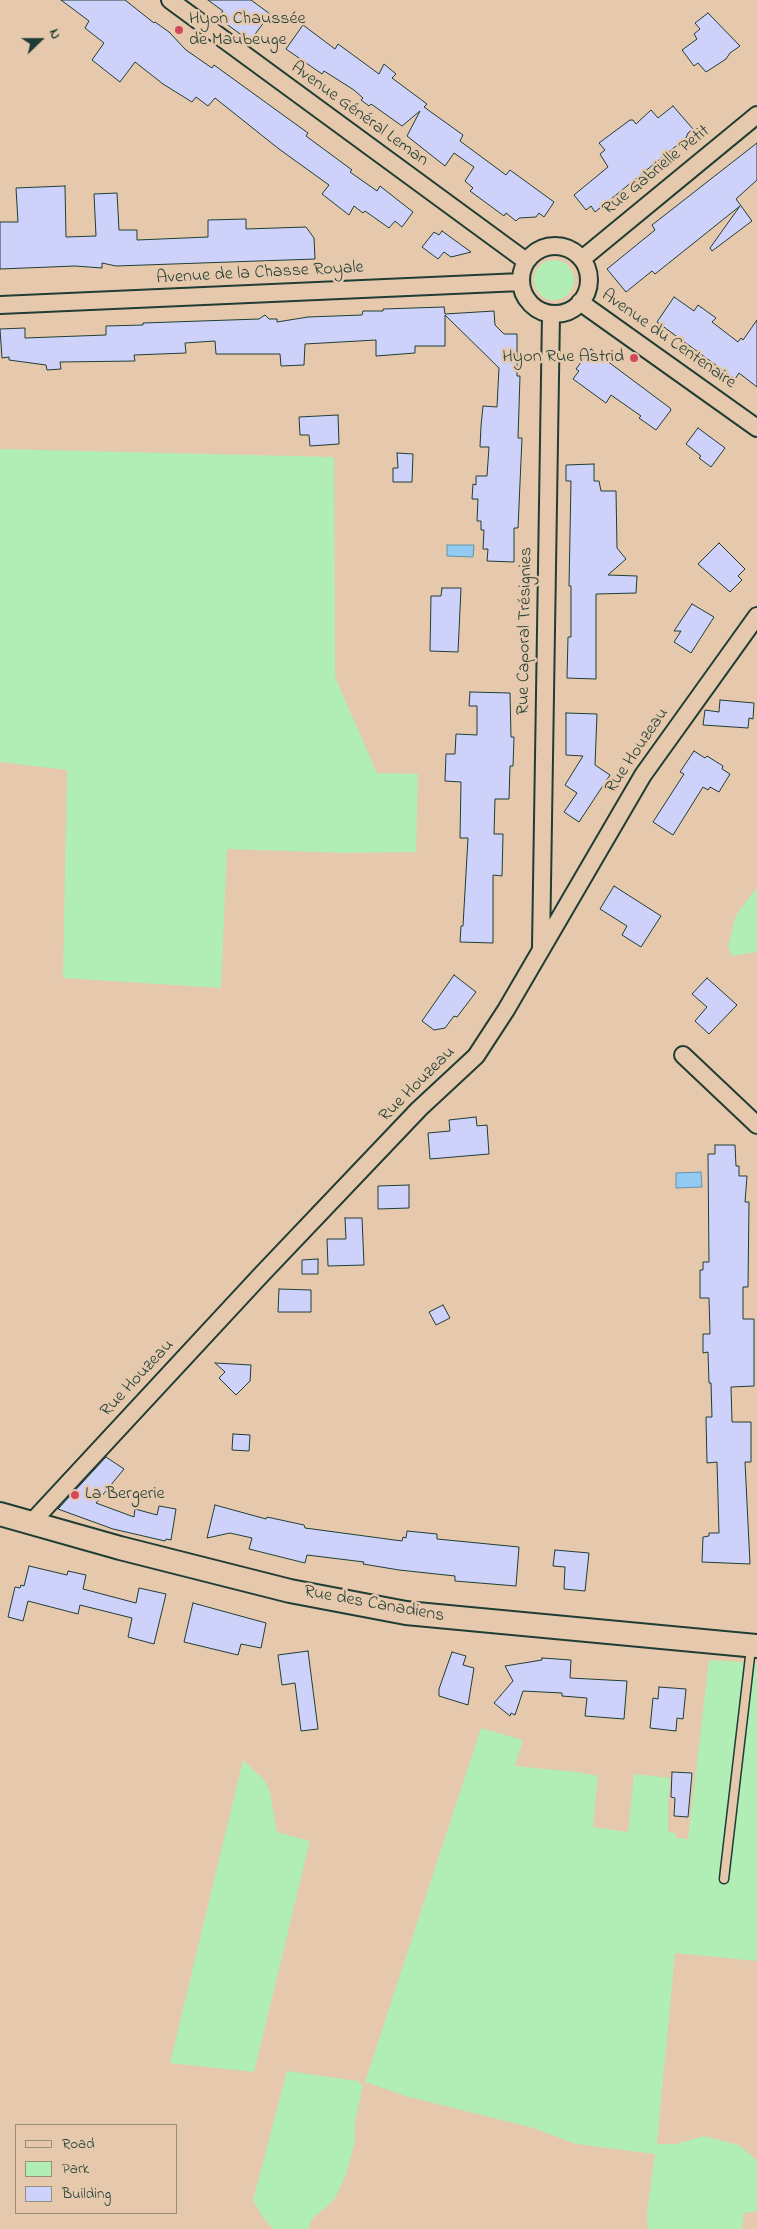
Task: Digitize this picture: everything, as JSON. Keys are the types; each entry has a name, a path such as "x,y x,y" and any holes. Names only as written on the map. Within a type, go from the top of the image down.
{"street":[{"name":"Avenue Général Leman","path":"170,0 526,261"},
{"name":"Rue Gabrielle Petit","path":"582,259 757,114"},
{"path":"556,246 565,248 582,259 589,281 587,290 580,302 566,312 551,314 540,311 524,295 521,282 526,261 541,249 556,246"},
{"name":"Avenue de la Chasse Royale","path":"0,305 521,282"},
{"name":"Avenue du Centenaire","path":"580,302 757,428"},
{"name":"Rue Caporal Trésignies","path":"541,948 551,314"},
{"name":"Rue Houzeau","path":"31,1523 262,1274 419,1110 476,1056 526,976 643,775 757,616"},
{"path":"682,1055 757,1125"},
{"name":"Rue des Canadiens","path":"0,1514 120,1548 290,1591 406,1613 754,1646"}],"lane":[{"path":"724,1879 754,1646"}],"green space":[{"path":"558,260 565,263 571,269 574,280 573,288 565,297 558,300 550,300 543,297 535,288 534,276 537,269 546,261"},
{"path":"0,449 334,457 335,677 377,773 418,774 416,852 344,853 227,849 221,988 63,978 67,770 0,762"},
{"path":"757,887 757,952 732,956 728,947 736,915"},
{"path":"709,1660 757,1663 757,1961 675,1953 657,2144 677,2144 704,2136 739,2145 757,2161 757,2211 744,2213 742,2229 648,2229 647,2212 655,2154 576,2144 533,2128 409,2097 365,2082 481,1728 523,1740 515,1766 598,1776 593,1827 628,1832 634,1774 670,1778 668,1832 675,1833 676,1838 688,1839"},
{"path":"243,1760 264,1780 270,1792 277,1832 310,1841 254,2072 170,2063"},
{"path":"287,2071 358,2081 363,2086 355,2122 355,2142 345,2177 334,2200 312,2219 308,2229 273,2229 253,2200"}],"water":[{"path":"447,545 474,545 473,557 447,556"},
{"path":"701,1172 702,1187 676,1188 676,1173"}],"building":[{"path":"61,0 125,0 154,23 169,32 186,50 212,68 214,65 308,133 306,136 352,170 350,172 377,191 380,186 413,212 402,227 395,221 389,228 365,211 363,213 354,206 349,215 322,194 329,185 279,149 215,98 208,106 196,97 192,102 163,84 135,62 120,82 92,60 104,43 85,28 89,21"},
{"path":"208,0 251,0 270,14 250,41 218,18 223,11"},
{"path":"708,13 740,46 730,53 726,59 706,72 698,63 694,66 682,50 697,39 694,34 700,29 695,23"},
{"path":"303,25 335,49 338,44 379,74 384,64 396,74 392,78 427,104 424,107 463,135 460,141 506,175 510,170 554,202 544,217 539,213 536,217 519,218 516,221 506,213 504,216 470,191 473,188 465,181 474,167 454,153 445,166 407,136 420,111 402,126 371,104 369,106 361,100 363,98 354,90 324,71 322,74 286,49"},
{"path":"673,106 693,129 686,138 595,212 591,206 586,210 574,195 608,167 600,154 605,150 599,143 630,120 633,120 636,124 651,110 658,118"},
{"path":"757,143 757,180 736,199 752,221 712,251 710,248 740,206 655,274 652,271 626,292 607,269 655,230 652,225"},
{"path":"65,186 66,237 96,236 94,194 117,193 119,230 137,230 137,240 208,237 208,220 246,219 246,229 306,227 314,238 315,259 116,266 102,263 102,268 75,266 0,269 0,222 18,222 16,188"},
{"path":"442,231 471,252 451,257 444,252 438,259 422,247 434,232 439,235"},
{"path":"674,297 694,311 698,305 716,318 712,322 738,342 741,338 743,340 757,320 757,387 739,373 735,379 657,322"},
{"path":"444,307 445,314 494,311 495,325 504,334 517,334 517,376 520,376 518,438 522,438 518,528 514,528 514,562 487,561 488,549 483,549 484,530 481,530 481,521 477,521 478,499 472,499 473,484 476,485 476,476 487,476 489,447 480,447 483,406 497,407 499,368 445,315 445,346 415,346 415,353 376,356 376,340 305,344 304,365 281,366 280,354 216,354 215,341 185,343 186,353 134,355 135,361 60,362 61,369 47,370 46,365 9,360 9,357 2,358 0,329 25,328 25,338 106,335 106,326 259,319 265,315 269,319 277,319 277,322 308,317 362,315 363,311 383,311 383,309"},
{"path":"591,349 670,408 671,410 656,430 639,418 641,416 611,395 606,403 573,379 579,371 576,369"},
{"path":"338,415 339,444 310,446 309,435 300,435 299,417"},
{"path":"698,428 725,448 711,467 699,458 701,456 686,444"},
{"path":"397,453 413,454 412,482 393,482 393,468 398,468"},
{"path":"594,464 594,481 599,481 601,491 616,491 617,548 626,559 608,575 637,576 636,593 596,594 596,679 567,678 568,637 571,637 571,586 569,586 571,481 566,481 566,465"},
{"path":"719,543 745,569 738,576 742,580 730,592 698,564"},
{"path":"442,588 461,588 458,652 430,651 431,596 441,596"},
{"path":"692,604 714,617 691,653 674,642 681,631 674,631"},
{"path":"470,692 510,693 511,737 514,737 513,766 510,766 509,799 495,799 494,834 503,834 502,876 493,875 493,943 460,942 461,926 463,926 468,838 460,838 461,782 445,781 446,754 455,754 456,734 477,735 477,706 469,706"},
{"path":"720,700 754,703 753,719 749,718 748,728 703,725 705,710 719,712"},
{"path":"566,713 597,714 595,765 610,775 579,822 564,812 577,793 565,785 583,756 566,755"},
{"path":"694,751 705,758 707,756 723,766 722,769 730,774 719,792 710,787 708,790 703,787 673,835 653,822 684,774 680,772"},
{"path":"614,886 661,916 641,947 622,935 627,926 600,909"},
{"path":"454,975 476,992 457,1017 454,1016 445,1028 434,1030 422,1021"},
{"path":"707,978 737,1005 709,1034 695,1021 707,1007 692,994"},
{"path":"476,1117 477,1126 487,1125 489,1154 430,1159 428,1133 450,1131 449,1120"},
{"path":"715,1145 735,1145 736,1166 739,1166 739,1176 747,1176 745,1202 749,1202 748,1287 743,1287 743,1319 754,1319 754,1386 731,1387 732,1422 751,1422 751,1462 745,1462 750,1564 702,1562 703,1537 709,1536 709,1533 719,1533 717,1462 707,1463 706,1417 712,1417 711,1383 709,1383 708,1352 703,1353 703,1334 710,1334 709,1298 700,1298 700,1270 703,1270 703,1262 709,1262 708,1154 715,1154"},
{"path":"409,1185 409,1208 378,1209 378,1186"},
{"path":"345,1218 362,1218 364,1265 328,1266 327,1239 346,1239"},
{"path":"318,1259 318,1274 302,1274 302,1260"},
{"path":"279,1289 311,1290 311,1312 278,1312"},
{"path":"443,1305 450,1318 436,1325 429,1312"},
{"path":"215,1363 251,1365 250,1381 236,1395 219,1378 225,1372"},
{"path":"233,1434 250,1435 249,1451 232,1450"},
{"path":"106,1457 124,1469 96,1503 134,1517 135,1509 157,1515 159,1506 176,1509 171,1540 166,1539 165,1541 113,1529 58,1509"},
{"path":"215,1505 266,1519 267,1517 304,1525 305,1528 402,1541 403,1537 406,1538 407,1531 437,1534 437,1539 519,1547 516,1586 455,1581 455,1576 399,1570 363,1564 364,1562 307,1555 305,1563 249,1549 252,1538 230,1533 207,1538"},
{"path":"555,1550 589,1553 585,1591 564,1589 565,1567 553,1566"},
{"path":"29,1566 67,1575 68,1571 86,1575 83,1589 136,1603 139,1588 166,1594 154,1644 128,1637 132,1618 80,1605 78,1614 28,1601 23,1621 8,1617 15,1587 20,1588 21,1585 24,1586"},
{"path":"193,1603 266,1623 261,1648 241,1644 238,1655 184,1642"},
{"path":"308,1651 318,1729 301,1731 295,1683 282,1685 278,1655"},
{"path":"452,1652 466,1656 463,1665 474,1668 468,1705 439,1696 439,1689"},
{"path":"542,1658 571,1660 570,1678 627,1681 624,1719 585,1716 587,1698 562,1696 562,1693 523,1691 515,1715 511,1713 510,1716 494,1703 513,1681 505,1666 542,1660"},
{"path":"659,1687 686,1689 683,1719 677,1718 676,1731 650,1728 653,1698 658,1699"},
{"path":"672,1772 692,1773 688,1817 674,1816 675,1798 671,1797"}],"place":[{"name":"Hyon Chaussée de Maubeuge","path":"179,30"},
{"name":"Hyon Rue Astrid","path":"634,358"},
{"name":"La Bergerie","path":"75,1495"}]}
